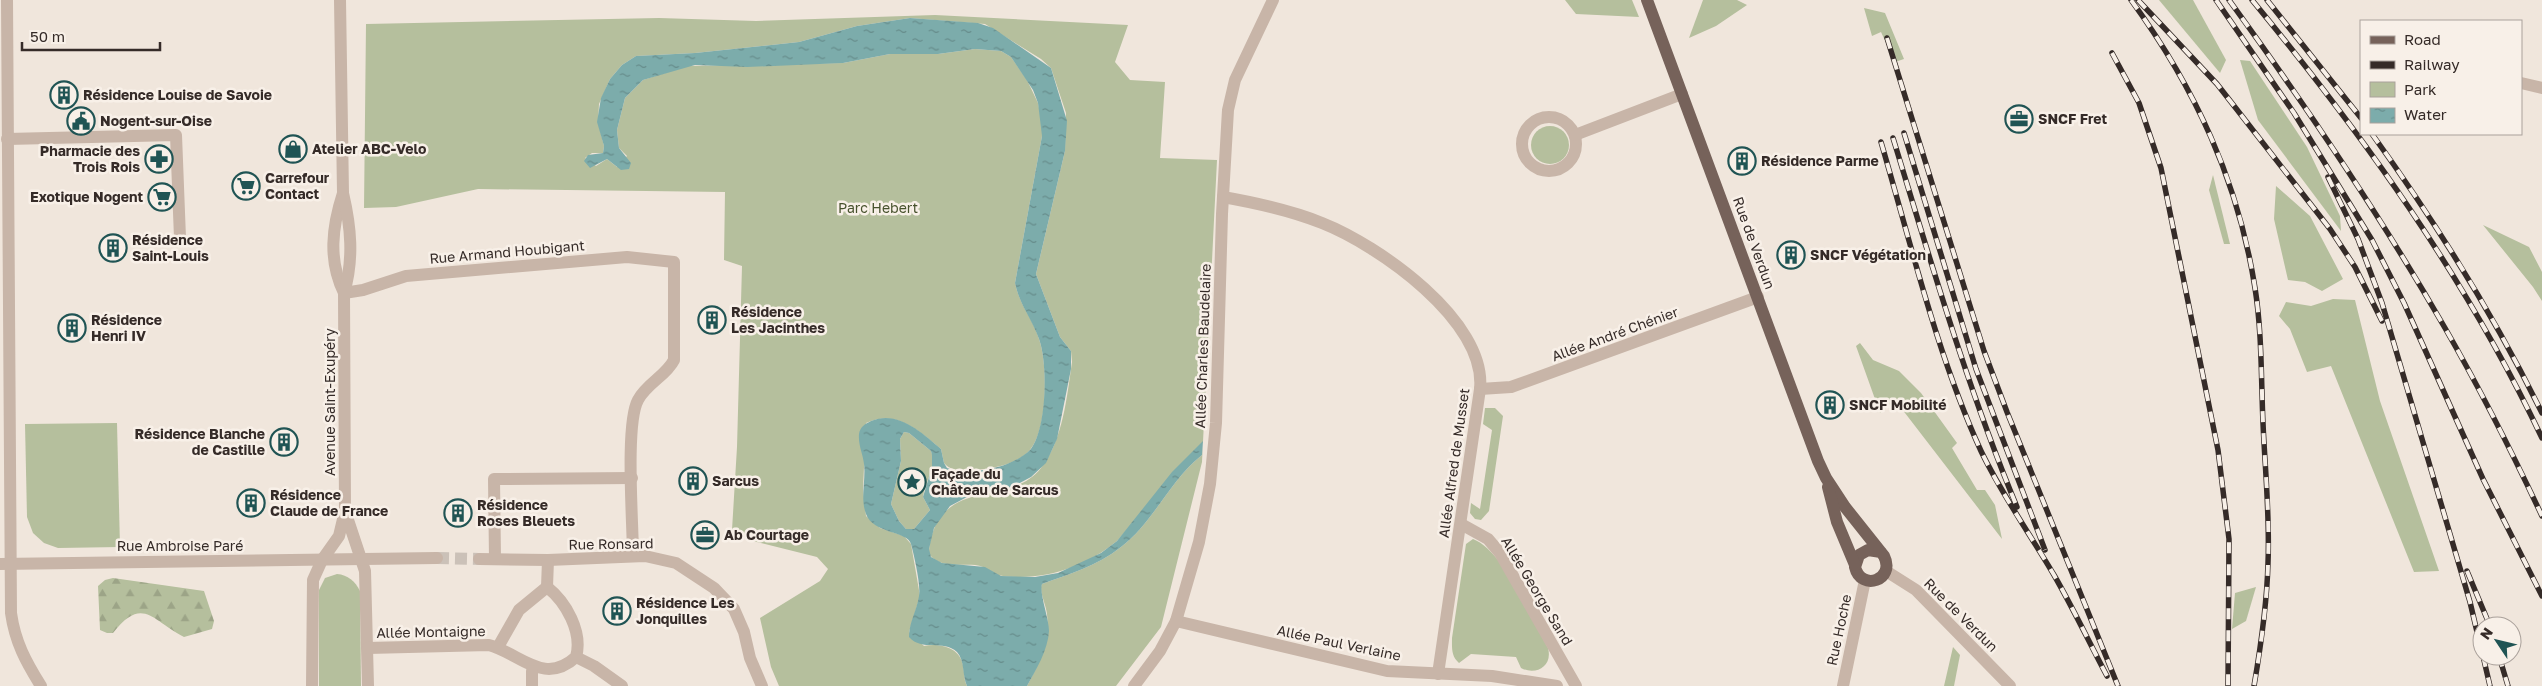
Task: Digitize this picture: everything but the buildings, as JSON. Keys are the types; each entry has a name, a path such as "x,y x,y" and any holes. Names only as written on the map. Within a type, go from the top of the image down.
{"main road":[{"name":"Rue de Verdun","path":"1647,0 1655,17 1826,478 1837,522 1855,565"},
{"name":"Rue de Verdun","path":"1652,0 1655,17"},
{"name":"Rue de Verdun","path":"1826,478 1881,552"},
{"path":"1873,549 1881,552 1887,561 1886,572 1877,580 1865,580 1856,572 1857,557 1863,551 1873,549"}],"street":[{"path":"7,0 5,564 15,639 25,661 41,686"},
{"name":"Avenue Saint-Exupéry","path":"312,686 312,588 316,572 322,560 339,536 346,511 344,292 352,257 350,223 343,193 340,0"},
{"name":"Allée Charles Baudelaire","path":"1134,686 1160,651 1176,621 1199,542 1214,447 1228,110 1231,91 1240,68 1273,0"},
{"path":"2522,83 2542,88"},
{"path":"1575,135 1682,94"},
{"path":"1542,117 1560,118 1571,127 1575,135 1575,153 1570,161 1560,169 1551,171 1538,169 1527,161 1523,153 1522,141 1525,131 1532,122 1542,117"},
{"path":"7,139 176,135 180,238"},
{"name":"Avenue Saint-Exupéry","path":"343,193 334,221 333,241 336,272 344,292"},
{"name":"Allée Alfred de Musset","path":"1223,197 1277,208 1309,218 1356,239 1396,264 1431,296 1462,333 1474,353 1481,373 1480,389 1438,674"},
{"name":"Rue Armand Houbigant","path":"344,292 363,290 406,276 627,257 674,262 674,360 671,367 650,383 637,401 632,423 632,478"},
{"name":"Allée André Chénier","path":"1480,389 1511,387 1758,297"},
{"path":"495,559 494,479 632,478 633,556"},
{"name":"Avenue Saint-Exupéry","path":"346,511 361,559 366,584 368,686"},
{"name":"Allée George Sand","path":"1461,524 1488,539 1500,553 1576,686"},
{"name":"Rue Ronsard","path":"479,559 548,560 633,556 655,557 676,564 714,588 738,616 750,658 752,686"},
{"path":"361,559 438,558"},
{"name":"Rue Ambroise Paré","path":"5,564 361,559"},
{"path":"498,647 519,610 547,587 548,560"},
{"name":"Rue de Verdun","path":"1886,572 1916,590 2010,686"},
{"name":"Rue Hoche","path":"1843,686 1865,580"},
{"path":"532,686 532,671 544,673 563,669 576,657 576,640 568,613 555,594 547,587"},
{"name":"Allée Paul Verlaine","path":"1176,621 1387,670 1507,678 1557,686"},
{"name":"Allée Montaigne","path":"368,648 489,645 498,647 532,671"},
{"path":"576,657 594,666 622,686"},
{"name":"Rue Ronsard","path":"750,658 762,686"}],"green space":[{"path":"1565,0 1632,0 1639,17 1576,14"},
{"path":"1703,0 1737,0 1747,5 1716,26 1689,38"},
{"path":"2159,0 2193,0 2226,60 2220,73"},
{"path":"1864,8 1885,13 1904,59 1895,62 1881,32 1872,36"},
{"name":"Parc Hebert","path":"935,15 1128,25 1115,62 1130,80 1165,82 1160,158 1217,160 1203,442 1117,541 1078,565 1049,574 1019,577 999,575 975,565 943,563 932,558 929,553 932,534 936,524 946,511 959,502 1002,490 1030,479 1041,468 1048,457 1063,417 1072,362 1071,351 1060,337 1036,274 1065,151 1066,113 1051,68 1041,59 985,24 910,18 857,26 799,42 695,53 636,56 622,65 610,79 599,104 598,122 604,146 603,153 592,153 585,158 596,166 607,159 617,167 627,156 619,148 617,130 625,98 643,80 687,66 843,63 890,54 938,54 975,49 1001,51 1011,57 1027,80 1038,103 1042,123 1042,136 1015,283 1039,339 1044,364 1043,413 1040,429 1035,441 1029,451 1019,459 1008,464 984,469 957,470 944,463 941,449 924,435 906,424 887,418 866,423 863,489 866,516 880,528 904,536 911,544 920,596 909,632 924,646 947,647 956,653 962,662 967,686 779,686 771,667 760,618 820,581 828,569 817,557 753,541 732,530 737,447 742,266 724,260 725,192 478,189 396,207 364,208 366,24 659,18 756,21"},
{"path":"2240,60 2250,61 2307,147 2340,216 2341,231 2258,120"},
{"path":"1550,126 1564,131 1569,145 1564,159 1550,164 1536,159 1531,145 1536,131"},
{"path":"2213,175 2230,244 2224,244 2209,190"},
{"path":"2276,186 2310,216 2343,279 2322,291 2305,282 2288,280 2274,219"},
{"path":"2483,225 2529,247 2542,272 2542,301 2533,287"},
{"path":"2333,299 2355,300 2380,401 2439,571 2414,572 2331,366 2307,372 2290,329 2279,316 2286,302 2311,306"},
{"path":"1860,343 1873,360 1899,371 1921,393 1957,443 1952,448 1977,490 1985,490 1995,505 2002,539 1895,400 1880,413 1856,346"},
{"path":"1485,408 1495,408 1503,416 1489,511 1481,520 1475,519 1470,513 1471,503 1480,509 1492,430 1483,424"},
{"path":"117,423 120,547 58,548 44,543 33,533 27,517 25,424"},
{"path":"904,432 909,433 931,451 933,463 923,497 930,510 914,529 906,529 899,521 891,504 901,461 900,439"},
{"path":"1203,442 1202,462 1161,627 1116,686 1027,686 1040,660 1047,633 1047,614 1041,590 1042,584 1083,569 1112,554 1133,537 1190,465 1202,455"},
{"path":"1473,539 1496,557 1516,587 1548,648 1548,660 1542,668 1532,671 1521,668 1516,657 1471,654 1459,663 1455,658 1452,652 1452,638 1466,544"},
{"path":"337,574 351,579 360,591 361,686 319,686 319,590 325,578"},
{"path":"113,578 204,591 214,621 212,629 184,637 148,615 140,613 132,615 113,633 100,630 98,586 105,580"},
{"path":"2256,587 2246,621 2232,629 2235,593"},
{"path":"1953,647 1960,655 1954,686 1944,686"}],"water":[{"path":"910,18 978,23 993,28 1051,68 1067,121 1065,151 1036,274 1060,337 1071,351 1071,369 1057,439 1046,463 1031,477 1012,487 967,497 950,506 934,528 929,549 931,557 942,563 985,567 1001,576 1035,577 1058,573 1101,553 1117,541 1172,472 1203,441 1202,455 1190,465 1133,537 1112,554 1083,569 1042,584 1041,588 1049,626 1048,638 1041,660 1027,686 967,686 960,656 957,652 945,646 920,644 909,637 919,591 917,570 911,544 904,537 876,525 866,514 863,502 864,464 859,438 862,428 871,421 891,418 909,424 925,436 941,449 947,468 961,471 977,471 1001,466 1022,456 1030,450 1036,440 1043,412 1044,364 1039,339 1019,298 1015,283 1042,136 1038,103 1033,90 1011,57 1001,51 975,49 938,54 890,54 843,63 747,67 695,65 643,80 625,98 617,130 619,148 631,163 629,169 621,170 607,159 590,168 584,161 588,155 603,153 604,146 597,122 601,98 610,79 622,65 636,56 695,53 799,42 857,26","holes":["904,432 909,433 931,451 932,455 932,467 923,497 930,510 914,529 906,529 899,521 891,504 901,461 900,439"]}],"tunnel":[{"path":"437,558 479,559"}],"railway":[{"path":"2131,0 2175,67 2211,136 2237,210 2255,288 2260,338 2268,545 2265,609 2254,686"},
{"path":"2138,0 2217,84 2330,229 2355,267 2382,321"},
{"path":"2216,0 2294,113 2372,240 2404,303 2483,479 2542,596"},
{"path":"2229,0 2342,161 2395,244 2483,397 2542,516"},
{"path":"2252,0 2334,103 2410,210 2480,321 2542,438"},
{"path":"2267,0 2360,117"},
{"path":"1887,38 1984,351 2118,686"},
{"path":"2112,53 2139,103 2161,168 2218,450 2229,539 2228,686"},
{"path":"1904,133 1976,369 2045,550"},
{"path":"2373,135 2419,201 2463,270 2524,377 2542,413"},
{"path":"1893,138 1966,370 2017,507"},
{"path":"1881,142 1938,338 1965,414 1989,467 2054,575 2107,676"},
{"path":"2328,177 2358,239 2382,303 2473,616"},
{"path":"2467,571 2486,616"},
{"path":"2485,666 2490,686"},
{"path":"2502,666 2508,686"}],"place":[{"name":"Résidence Louise de Savoie","path":"64,95"},
{"name":"SNCF Fret","path":"2019,119"},
{"name":"Nogent-sur-Oise","path":"81,121"},
{"name":"Atelier ABC-Velo","path":"293,149"},
{"name":"Pharmacie des Trois Rois","path":"159,159"},
{"name":"Résidence Parme","path":"1742,161"},
{"name":"Carrefour Contact","path":"246,186"},
{"name":"Exotique Nogent","path":"162,197"},
{"name":"Résidence Saint-Louis","path":"113,248"},
{"name":"SNCF Végétation","path":"1791,255"},
{"name":"Résidence Les Jacinthes","path":"712,320"},
{"name":"Résidence Henri IV","path":"72,328"},
{"name":"SNCF Mobilité","path":"1830,405"},
{"name":"Résidence Blanche de Castille","path":"284,442"},
{"name":"Sarcus","path":"693,481"},
{"name":"Façade du Château de Sarcus","path":"912,482"},
{"name":"Résidence Claude de France","path":"251,503"},
{"name":"Résidence Roses Bleuets","path":"458,513"},
{"name":"Ab Courtage","path":"705,535"},
{"name":"Résidence Les Jonquilles","path":"617,611"}]}
